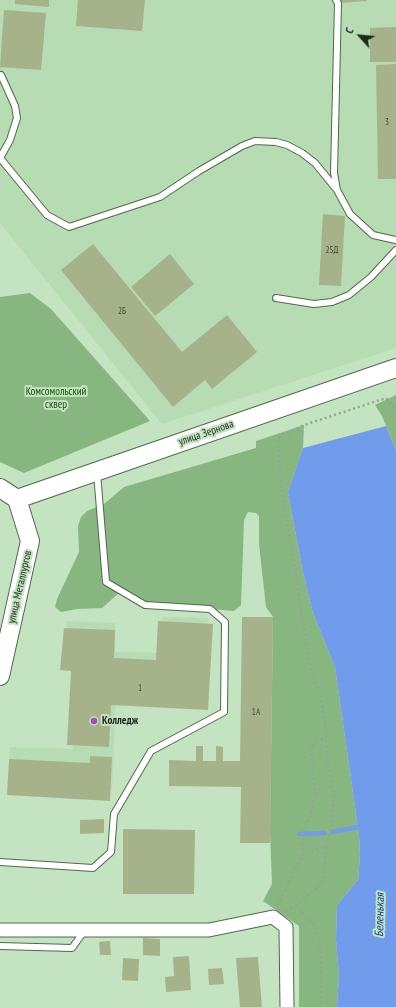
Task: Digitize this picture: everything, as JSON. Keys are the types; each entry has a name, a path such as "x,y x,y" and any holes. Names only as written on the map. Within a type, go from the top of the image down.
{"main road":[{"name":"улица Зернова","path":"17,499 396,368"},
{"path":"0,488 17,499"},
{"name":"улица Металлургов","path":"0,676 30,542 17,499"}],"street":[{"path":"0,930 210,930 273,917 286,927 287,1007"}],"lane":[{"path":"336,0 338,2 334,173 336,190"},
{"path":"1,75 14,106 17,118 10,140 0,158 47,215 69,227 160,197 199,171 242,146 255,141 276,142 287,145 302,153 315,163 336,190 350,214 373,235 396,240"},
{"path":"276,298 314,304 332,302 349,295 377,272 396,250"},
{"path":"0,862 94,868 111,852 114,814 151,751 224,712 225,622 210,609 145,605 106,582 96,471"},
{"path":"0,946 72,948 85,930"}],"path":[{"path":"273,917 296,906 324,881 326,846 332,822 334,795 327,756 325,722 320,694 311,670 299,598 294,554 282,496 278,438 304,425 386,398 396,410"},
{"path":"273,917 290,876 303,855 303,827 309,820 315,795 311,752 314,743 322,739 326,740"},
{"path":"315,795 333,786"},
{"path":"303,855 326,846"},
{"path":"296,906 316,927 321,953 321,1007"}],"shaded area":[{"path":"0,0 396,0 396,348 162,424 0,223"},
{"name":"Колледж","path":"163,617 208,618 206,695 116,692 112,790 9,787 10,747 73,749 76,658 65,658 67,621 115,623 115,652 161,653"}],"green space":[{"name":"Комсомольский сквер","path":"30,293 51,309 150,421 24,473 0,462 0,297"},
{"path":"396,395 396,450 382,416 375,405"},
{"path":"304,425 303,448 288,492 302,568 313,613 335,667 359,835 360,856 358,880 337,905 336,940 339,976 337,1007 299,1007 299,926 263,901 272,884 270,830 273,617 266,607 259,544 259,516 256,513 248,512 244,520 241,605 234,611 161,608 120,592 102,608 77,609 61,612 55,607 57,599 79,552 78,526 81,517 87,511 104,504 124,487 256,448 256,441"}],"water":[{"name":"Беленькая","path":"386,426 396,450 396,1007 337,1007 339,976 336,940 337,905 358,880 360,856 359,835 335,667 313,613 302,568 288,492 303,448"}],"building":[{"path":"15,0 49,0 49,7 15,4"},
{"path":"78,0 145,0 142,31 76,26"},
{"path":"338,0 367,0 367,1 338,3"},
{"path":"4,10 46,13 41,70 0,67"},
{"path":"396,27 396,62 370,62 370,28"},
{"path":"396,64 396,179 378,179 376,65"},
{"path":"323,214 345,216 341,286 319,285"},
{"path":"93,244 182,352 227,315 257,352 212,389 205,380 173,407 61,270"},
{"path":"170,254 194,284 155,316 131,287"},
{"path":"242,617 273,617 270,843 240,843 241,787 169,786 169,760 196,761 196,746 203,746 203,761 216,761 216,746 223,747 223,761 240,761"},
{"name":"Колледж","path":"158,621 213,624 208,710 111,705 109,747 67,745 71,671 60,670 64,628 115,630 114,658 156,660"},
{"path":"90,756 112,757 110,801 7,795 9,759 90,763"},
{"path":"104,819 104,833 80,834 80,820"},
{"path":"123,829 195,830 194,894 123,894"},
{"path":"143,938 160,939 160,956 143,955"},
{"path":"110,941 111,955 100,955 99,942"},
{"path":"189,956 191,990 166,992 165,977 174,976 173,957"},
{"path":"258,957 262,1007 240,1007 236,958"},
{"path":"123,958 139,959 138,981 122,980"},
{"path":"222,968 224,984 209,985 208,969"}],"waterway":[{"path":"333,832 363,826"},
{"path":"299,834 325,833"}],"place":[{"name":"Колледж","path":"94,721"}]}
